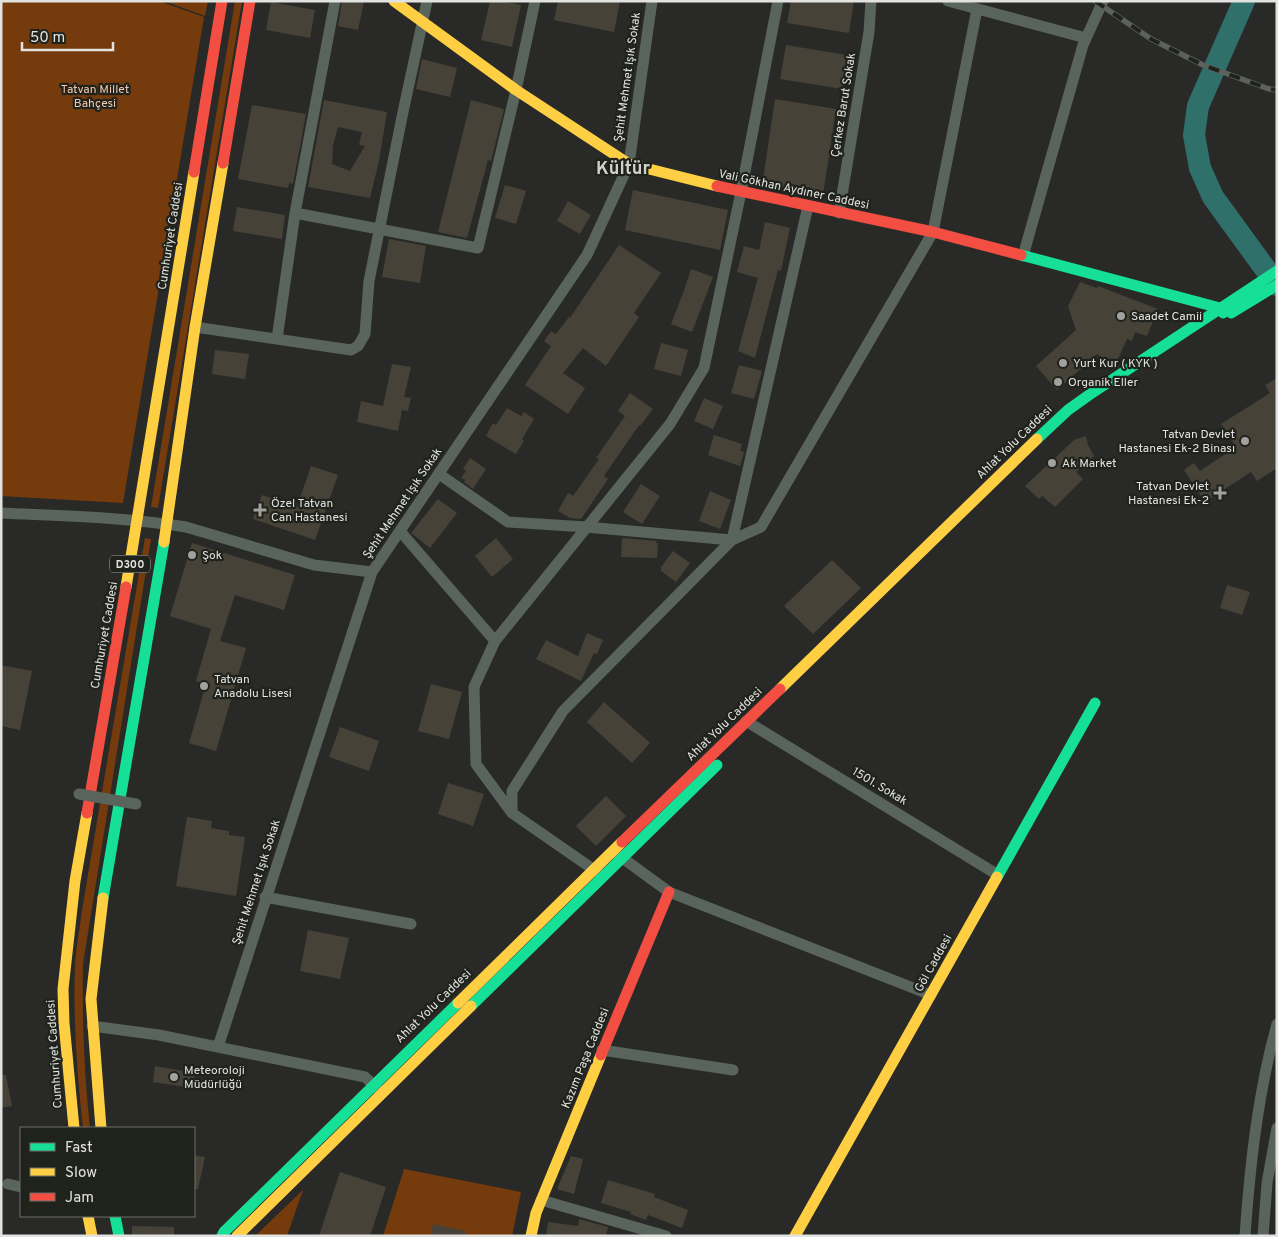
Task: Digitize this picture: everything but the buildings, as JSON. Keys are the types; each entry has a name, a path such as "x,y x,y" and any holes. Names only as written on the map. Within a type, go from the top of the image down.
{"main road":[{"name":"Cumhuriyet Caddesi","path":"74,1127 64,1023 63,989 75,881 138,519 222,1"},
{"name":"D300","path":"101,1127 91,998 104,890 167,524 195,327 250,1"},
{"name":"Vali Gökhan Aydıner Caddesi","path":"394,1 516,90 629,164 741,192 933,232 1223,312"},
{"name":"Ahlat Yolu Caddesi","path":"222,1236 373,1084 612,850 799,678 1077,402 1256,291 1277,271"},
{"name":"Ahlat Yolu Caddesi","path":"1256,291 1277,285"},
{"name":"Göl Caddesi","path":"795,1236 1095,703"},
{"name":"Ahlat Yolu Caddesi","path":"237,1236 622,859 751,724"},
{"name":"Kazım Paşa Caddesi","path":"531,1236 541,1200 669,892"},
{"path":"88,1217 92,1236"},
{"path":"115,1217 119,1236"}],"street":[{"path":"277,339 295,213 335,1"},
{"path":"195,327 351,350 358,346 365,334 369,281 427,1"},
{"path":"295,213 478,248 535,1"},
{"name":"Şehit Mehmet Işık Sokak","path":"218,1047 265,897 372,572 587,255 629,164 652,1"},
{"path":"603,877 512,814 476,764 474,687 495,642 586,526 670,424 704,368 778,1"},
{"name":"Çerkez Barut Sokak","path":"839,213 869,32 871,1"},
{"path":"948,1 1086,38"},
{"path":"1023,256 1086,38 1103,1"},
{"path":"512,814 512,791 563,711 732,540 761,527 933,232 977,9"},
{"path":"732,540 808,206"},
{"path":"439,474 508,522 586,526 732,540"},
{"path":"1,512 138,519 186,527 314,565 372,572"},
{"path":"400,531 495,642"},
{"name":"1501. Sokak","path":"751,724 998,875"},
{"path":"79,794 136,804"},
{"path":"612,850 669,892 931,995"},
{"path":"265,897 411,924"},
{"path":"1245,1236 1250,1171 1260,1104 1277,1024"},
{"path":"92,1026 159,1035 365,1077 383,1093"},
{"path":"602,1050 733,1070"},
{"path":"1263,1236 1267,1183 1277,1128"},
{"path":"8,1184 20,1187"},
{"path":"541,1200 666,1236"}],"green space":[{"name":"Tatvan Millet Bahçesi","path":"1,1 159,1 204,17 123,503 1,496"},
{"path":"164,1 208,1 205,16"},
{"path":"235,1 242,1 158,508 151,507"},
{"path":"145,538 151,539 83,964 84,1046 90,1127 83,1127 75,1026 76,957 82,910"},
{"path":"404,1169 521,1192 512,1236 383,1236"},
{"path":"303,1190 287,1236 255,1236"}],"waterway":[{"path":"1244,1 1198,106 1194,135 1200,168 1213,197 1277,285"}],"railway":[{"path":"1095,1 1151,39 1203,65 1269,89 1277,90"}],"traffic: fast":[{"path":"1021,255 1220,308 1223,313"},
{"path":"1037,439 1068,410 1089,395 1277,271"},
{"path":"1231,313 1277,285"},
{"path":"103,898 164,542"},
{"path":"997,877 1095,703"},
{"path":"471,1006 717,765"},
{"path":"222,1236 458,1003"},
{"path":"115,1217 119,1236"}],"traffic: slow":[{"path":"394,1 516,90 629,164 717,186"},
{"path":"164,542 195,327 223,163"},
{"path":"126,587 194,172"},
{"path":"780,689 1037,439"},
{"path":"74,1127 64,1023 63,989 75,881 87,813"},
{"path":"458,1003 622,842"},
{"path":"795,1236 997,877"},
{"path":"101,1127 91,999 103,898"},
{"path":"237,1236 471,1006"},
{"path":"531,1236 536,1213 601,1055"},
{"path":"88,1217 92,1236"}],"traffic: jam":[{"path":"194,172 222,1"},
{"path":"223,163 250,1"},
{"path":"717,186 933,232 1021,255"},
{"path":"87,813 126,587"},
{"path":"622,842 780,689"},
{"path":"601,1055 669,892"}],"place":[{"name":"Saadet Camii","path":"1121,316"},
{"name":"Yurt Kur ( KYK )","path":"1063,363"},
{"name":"Organik Eller","path":"1058,382"},
{"name":"Tatvan Devlet Hastanesi Ek-2 Binası","path":"1245,441"},
{"name":"Ak Market","path":"1052,463"},
{"name":"Tatvan Devlet Hastanesi Ek-2","path":"1220,493"},
{"name":"Özel Tatvan Can Hastanesi","path":"260,510"},
{"name":"Şok","path":"192,555"},
{"name":"Tatvan Anadolu Lisesi","path":"204,686"},
{"name":"Meteoroloji Müdürlüğü","path":"174,1077"}],"district":[{"name":"Kültür","path":"623,168"}]}
